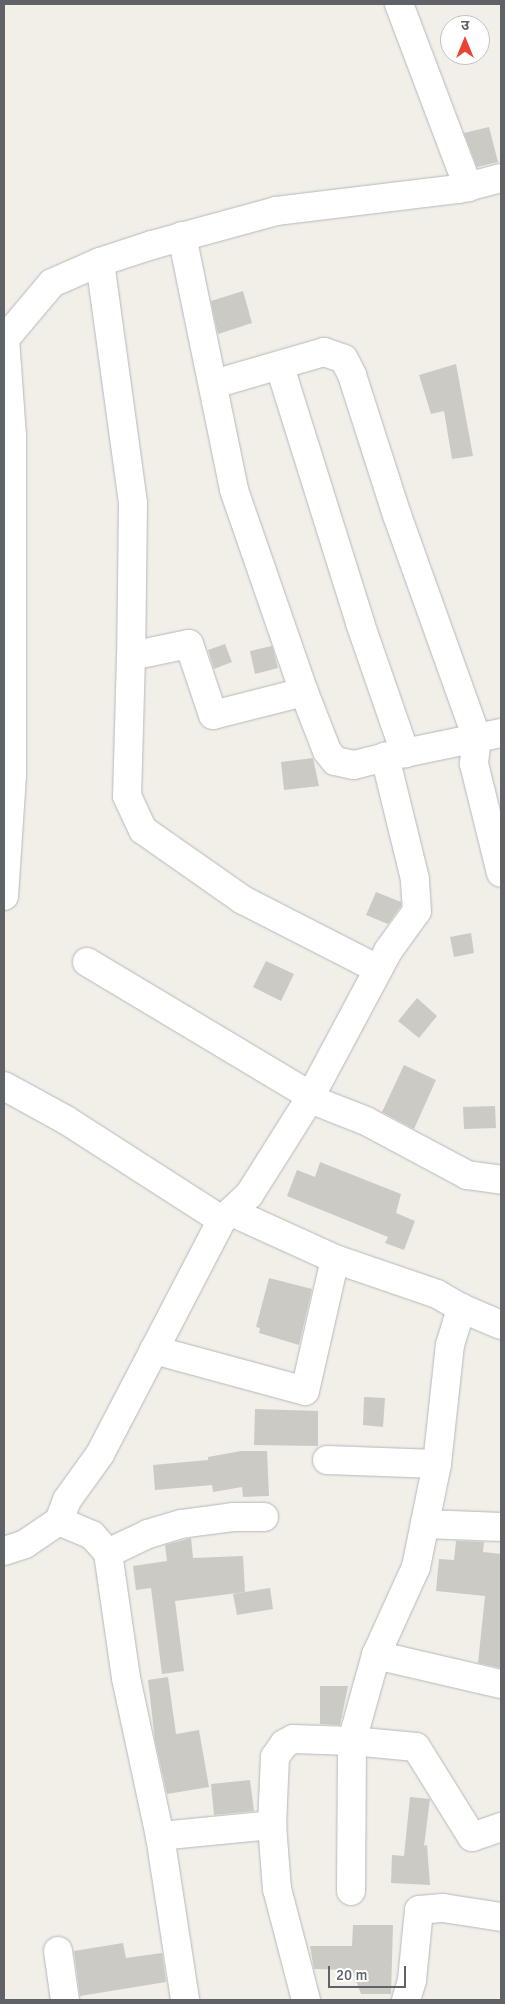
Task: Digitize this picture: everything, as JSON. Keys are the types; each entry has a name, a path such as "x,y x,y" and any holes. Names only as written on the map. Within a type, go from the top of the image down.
{"street":[{"path":"399,4 468,187"},
{"path":"4,896 12,775 12,436 4,339 52,283 100,262 182,236 276,211 468,187 501,178"},
{"path":"182,236 214,384 234,490 304,692 327,751 336,761 354,765 489,735"},
{"path":"100,262 133,503 127,796 143,830 244,900 378,969"},
{"path":"214,384 280,367 324,352 344,359 352,375 396,515 489,735"},
{"path":"4,1551 25,1544 59,1521 67,1500 100,1454 227,1216 249,1195 310,1097 378,969 417,911 415,879 395,755 357,614 280,367"},
{"path":"131,656 189,644 212,715 304,692"},
{"path":"489,735 474,764 501,873"},
{"path":"86,962 310,1097 366,1121 467,1175 501,1180"},
{"path":"4,1086 66,1120 227,1216 335,1259 437,1294 462,1308 501,1325"},
{"path":"154,1350 232,1374 305,1391 335,1259"},
{"path":"351,1891 352,1741 376,1655 416,1567 437,1464 450,1345 462,1308"},
{"path":"327,1460 437,1464"},
{"path":"108,1553 148,1534 181,1524 233,1517 264,1517"},
{"path":"59,1521 92,1536 108,1553 126,1678 160,1836 185,2000"},
{"path":"425,1524 501,1528"},
{"path":"376,1655 501,1684"},
{"path":"306,2000 278,1889 272,1825 275,1757 284,1744 293,1739 352,1741 416,1747 472,1837 501,1827"},
{"path":"160,1836 272,1825"},
{"path":"406,2000 412,1980 419,1910 443,1908 501,1917"},
{"path":"58,1951 65,2000"}],"building":[{"path":"489,127 498,162 477,167 464,133"},
{"path":"243,291 252,323 218,334 211,301"},
{"path":"456,364 473,456 452,459 444,411 431,414 419,375"},
{"path":"225,644 232,662 214,669 208,650"},
{"path":"272,646 278,668 255,674 250,651"},
{"path":"313,758 319,786 284,790 281,762"},
{"path":"376,892 401,902 401,906 388,924 366,915"},
{"path":"471,933 474,953 454,957 450,937"},
{"path":"266,961 294,974 281,1001 253,987"},
{"path":"417,998 437,1016 419,1038 398,1021"},
{"path":"404,1065 436,1080 414,1129 382,1112"},
{"path":"495,1106 496,1128 464,1129 463,1107"},
{"path":"320,1162 401,1194 396,1213 415,1221 404,1250 385,1243 388,1237 287,1196 297,1170 315,1177"},
{"path":"269,1278 312,1289 299,1345 259,1333 260,1328 256,1327"},
{"path":"364,1397 385,1398 383,1427 363,1425"},
{"path":"255,1409 318,1411 318,1446 254,1445"},
{"path":"241,1451 267,1451 269,1496 243,1497 242,1487 213,1492 212,1485 155,1490 153,1465 208,1460 208,1457"},
{"path":"191,1538 193,1558 243,1556 245,1592 175,1601 184,1671 162,1674 151,1588 136,1590 133,1566 167,1561 165,1545"},
{"path":"456,1541 484,1542 483,1552 501,1554 501,1668 478,1663 485,1596 436,1591 439,1559 454,1560"},
{"path":"270,1588 273,1609 237,1615 233,1594"},
{"path":"168,1677 176,1734 199,1730 209,1787 167,1794 155,1740 148,1680"},
{"path":"320,1686 348,1686 340,1725 320,1724"},
{"path":"250,1780 254,1811 214,1815 211,1784"},
{"path":"410,1797 430,1799 424,1846 427,1845 430,1885 391,1883 392,1855 404,1856"},
{"path":"353,1925 393,1925 391,1994 361,1994 352,1970 314,1969 310,1946 352,1946"},
{"path":"123,1943 126,1958 162,1953 166,1982 80,1996 74,1951"}]}
